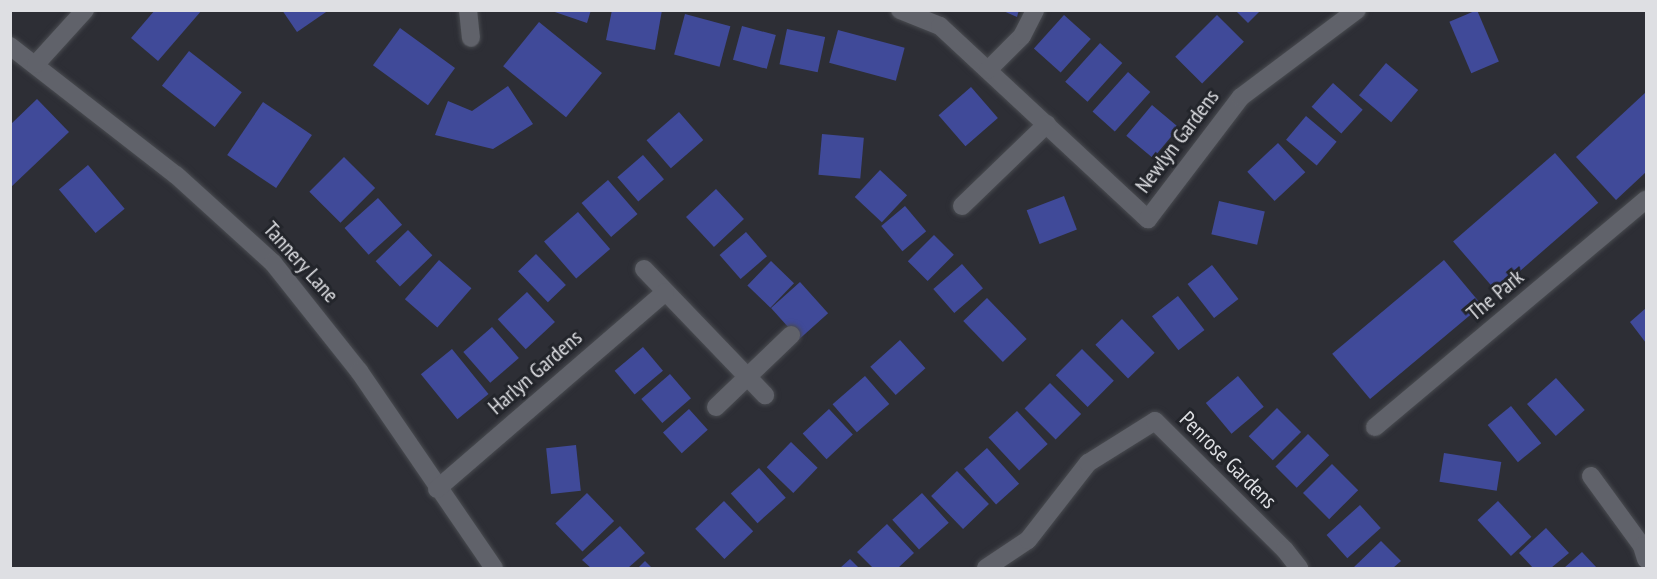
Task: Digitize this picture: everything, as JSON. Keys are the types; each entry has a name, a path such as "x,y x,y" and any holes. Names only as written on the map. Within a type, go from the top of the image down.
{"street":[{"path":"36,64 85,10"},
{"path":"468,10 471,38"},
{"name":"Newlyn Gardens","path":"900,10 940,26 1148,219 1241,97 1357,10"},
{"path":"988,70 1022,36 1035,10"},
{"name":"Tannery Lane","path":"10,46 176,175 273,263 359,371 437,489 494,568"},
{"path":"962,206 1047,124"},
{"name":"The Park","path":"1375,427 1647,200"},
{"path":"644,269 765,395"},
{"name":"Harlyn Gardens","path":"437,489 666,292"},
{"path":"717,407 792,335"},
{"name":"Penrose Gardens","path":"986,568 1028,540 1088,462 1155,421 1299,568"},
{"path":"1591,476 1641,546 1647,559"}],"building":[{"path":"155,10 202,10 158,61 131,38"},
{"path":"282,10 329,10 297,32"},
{"path":"549,10 591,10 587,23"},
{"path":"612,10 662,10 655,50 606,40"},
{"path":"1001,10 1019,10 1017,17"},
{"path":"1235,10 1261,10 1248,23"},
{"path":"1477,10 1499,62 1471,73 1449,22"},
{"path":"685,14 730,26 720,67 674,55"},
{"path":"1064,15 1091,39 1061,73 1034,48"},
{"path":"1217,15 1244,42 1202,84 1175,57"},
{"path":"539,22 602,73 566,117 503,66"},
{"path":"742,26 776,35 767,69 733,60"},
{"path":"400,28 455,68 428,105 373,65"},
{"path":"787,29 825,37 818,72 780,64"},
{"path":"838,30 905,48 896,81 829,63"},
{"path":"1100,43 1122,63 1087,102 1065,82"},
{"path":"189,51 242,92 215,127 162,86"},
{"path":"1386,63 1418,90 1391,122 1359,95"},
{"path":"1128,72 1150,92 1115,131 1093,111"},
{"path":"1333,83 1363,110 1341,134 1312,107"},
{"path":"508,86 533,124 493,149 435,135 448,101 472,111"},
{"path":"971,87 998,118 965,146 939,115"},
{"path":"1646,92 1646,172 1616,200 1576,157"},
{"path":"37,99 69,132 10,188 10,125"},
{"path":"263,102 312,135 276,188 227,155"},
{"path":"1152,105 1179,127 1153,158 1126,136"},
{"path":"679,112 703,140 671,168 647,140"},
{"path":"1306,116 1337,142 1317,165 1286,140"},
{"path":"822,134 864,138 860,179 818,175"},
{"path":"1278,143 1305,172 1275,201 1247,172"},
{"path":"1555,153 1598,203 1496,291 1453,242"},
{"path":"643,155 664,179 638,201 617,177"},
{"path":"344,157 375,188 340,223 309,192"},
{"path":"88,165 125,209 96,233 59,189"},
{"path":"880,170 907,195 882,222 855,197"},
{"path":"608,180 638,214 611,237 582,203"},
{"path":"716,189 744,219 714,247 686,217"},
{"path":"1064,196 1077,230 1040,244 1027,210"},
{"path":"378,198 402,225 369,255 345,228"},
{"path":"1219,201 1265,212 1257,245 1211,234"},
{"path":"905,206 926,231 902,251 881,226"},
{"path":"578,212 610,249 576,279 544,242"},
{"path":"408,230 432,255 400,286 376,261"},
{"path":"746,232 767,256 741,279 720,255"},
{"path":"934,235 954,255 928,281 908,261"},
{"path":"536,254 566,285 548,302 518,271"},
{"path":"439,260 471,288 437,327 405,299"},
{"path":"1444,260 1482,305 1370,399 1332,354"},
{"path":"771,261 794,283 770,308 747,285"},
{"path":"962,264 983,288 954,313 933,289"},
{"path":"1212,265 1238,299 1214,318 1188,284"},
{"path":"800,282 828,313 799,339 771,308"},
{"path":"527,292 555,322 526,349 498,319"},
{"path":"1178,296 1204,330 1178,350 1152,316"},
{"path":"987,298 1027,339 1003,362 963,321"},
{"path":"1646,308 1646,343 1630,322"},
{"path":"1122,319 1155,353 1128,379 1095,345"},
{"path":"492,327 519,358 490,383 463,352"},
{"path":"900,340 925,368 896,395 870,367"},
{"path":"643,347 663,371 635,395 615,371"},
{"path":"452,349 489,394 457,419 421,374"},
{"path":"1082,349 1114,381 1088,407 1056,375"},
{"path":"670,374 691,398 662,423 641,399"},
{"path":"865,376 889,404 857,432 833,404"},
{"path":"1238,376 1264,407 1232,434 1206,403"},
{"path":"1556,378 1585,410 1556,436 1527,404"},
{"path":"1050,383 1081,414 1056,440 1025,408"},
{"path":"1511,406 1541,443 1518,462 1488,425"},
{"path":"1277,408 1301,432 1273,460 1249,436"},
{"path":"689,409 708,430 682,453 663,432"},
{"path":"829,409 853,435 827,459 803,434"},
{"path":"1017,411 1048,444 1019,471 988,438"},
{"path":"1308,434 1329,455 1297,488 1275,467"},
{"path":"791,442 818,468 793,493 767,467"},
{"path":"576,445 581,491 551,494 546,448"},
{"path":"987,448 1019,484 996,504 964,469"},
{"path":"1444,453 1501,462 1497,491 1439,482"},
{"path":"1332,464 1358,490 1329,519 1303,493"},
{"path":"759,468 786,498 758,523 731,493"},
{"path":"957,471 989,504 963,529 931,496"},
{"path":"587,493 614,521 582,552 555,524"},
{"path":"922,493 949,523 919,549 892,520"},
{"path":"724,501 753,531 724,559 695,529"},
{"path":"1498,501 1531,537 1511,556 1478,520"},
{"path":"1360,505 1381,528 1347,558 1327,535"},
{"path":"887,524 914,553 898,568 873,568 857,552"},
{"path":"620,526 645,553 628,568 591,568 582,560"},
{"path":"1546,528 1569,553 1551,568 1533,568 1519,553"},
{"path":"1381,541 1401,561 1393,568 1353,568"},
{"path":"1582,552 1597,568 1564,568"},
{"path":"850,559 859,568 840,568"},
{"path":"645,561 652,568 638,568"}]}
